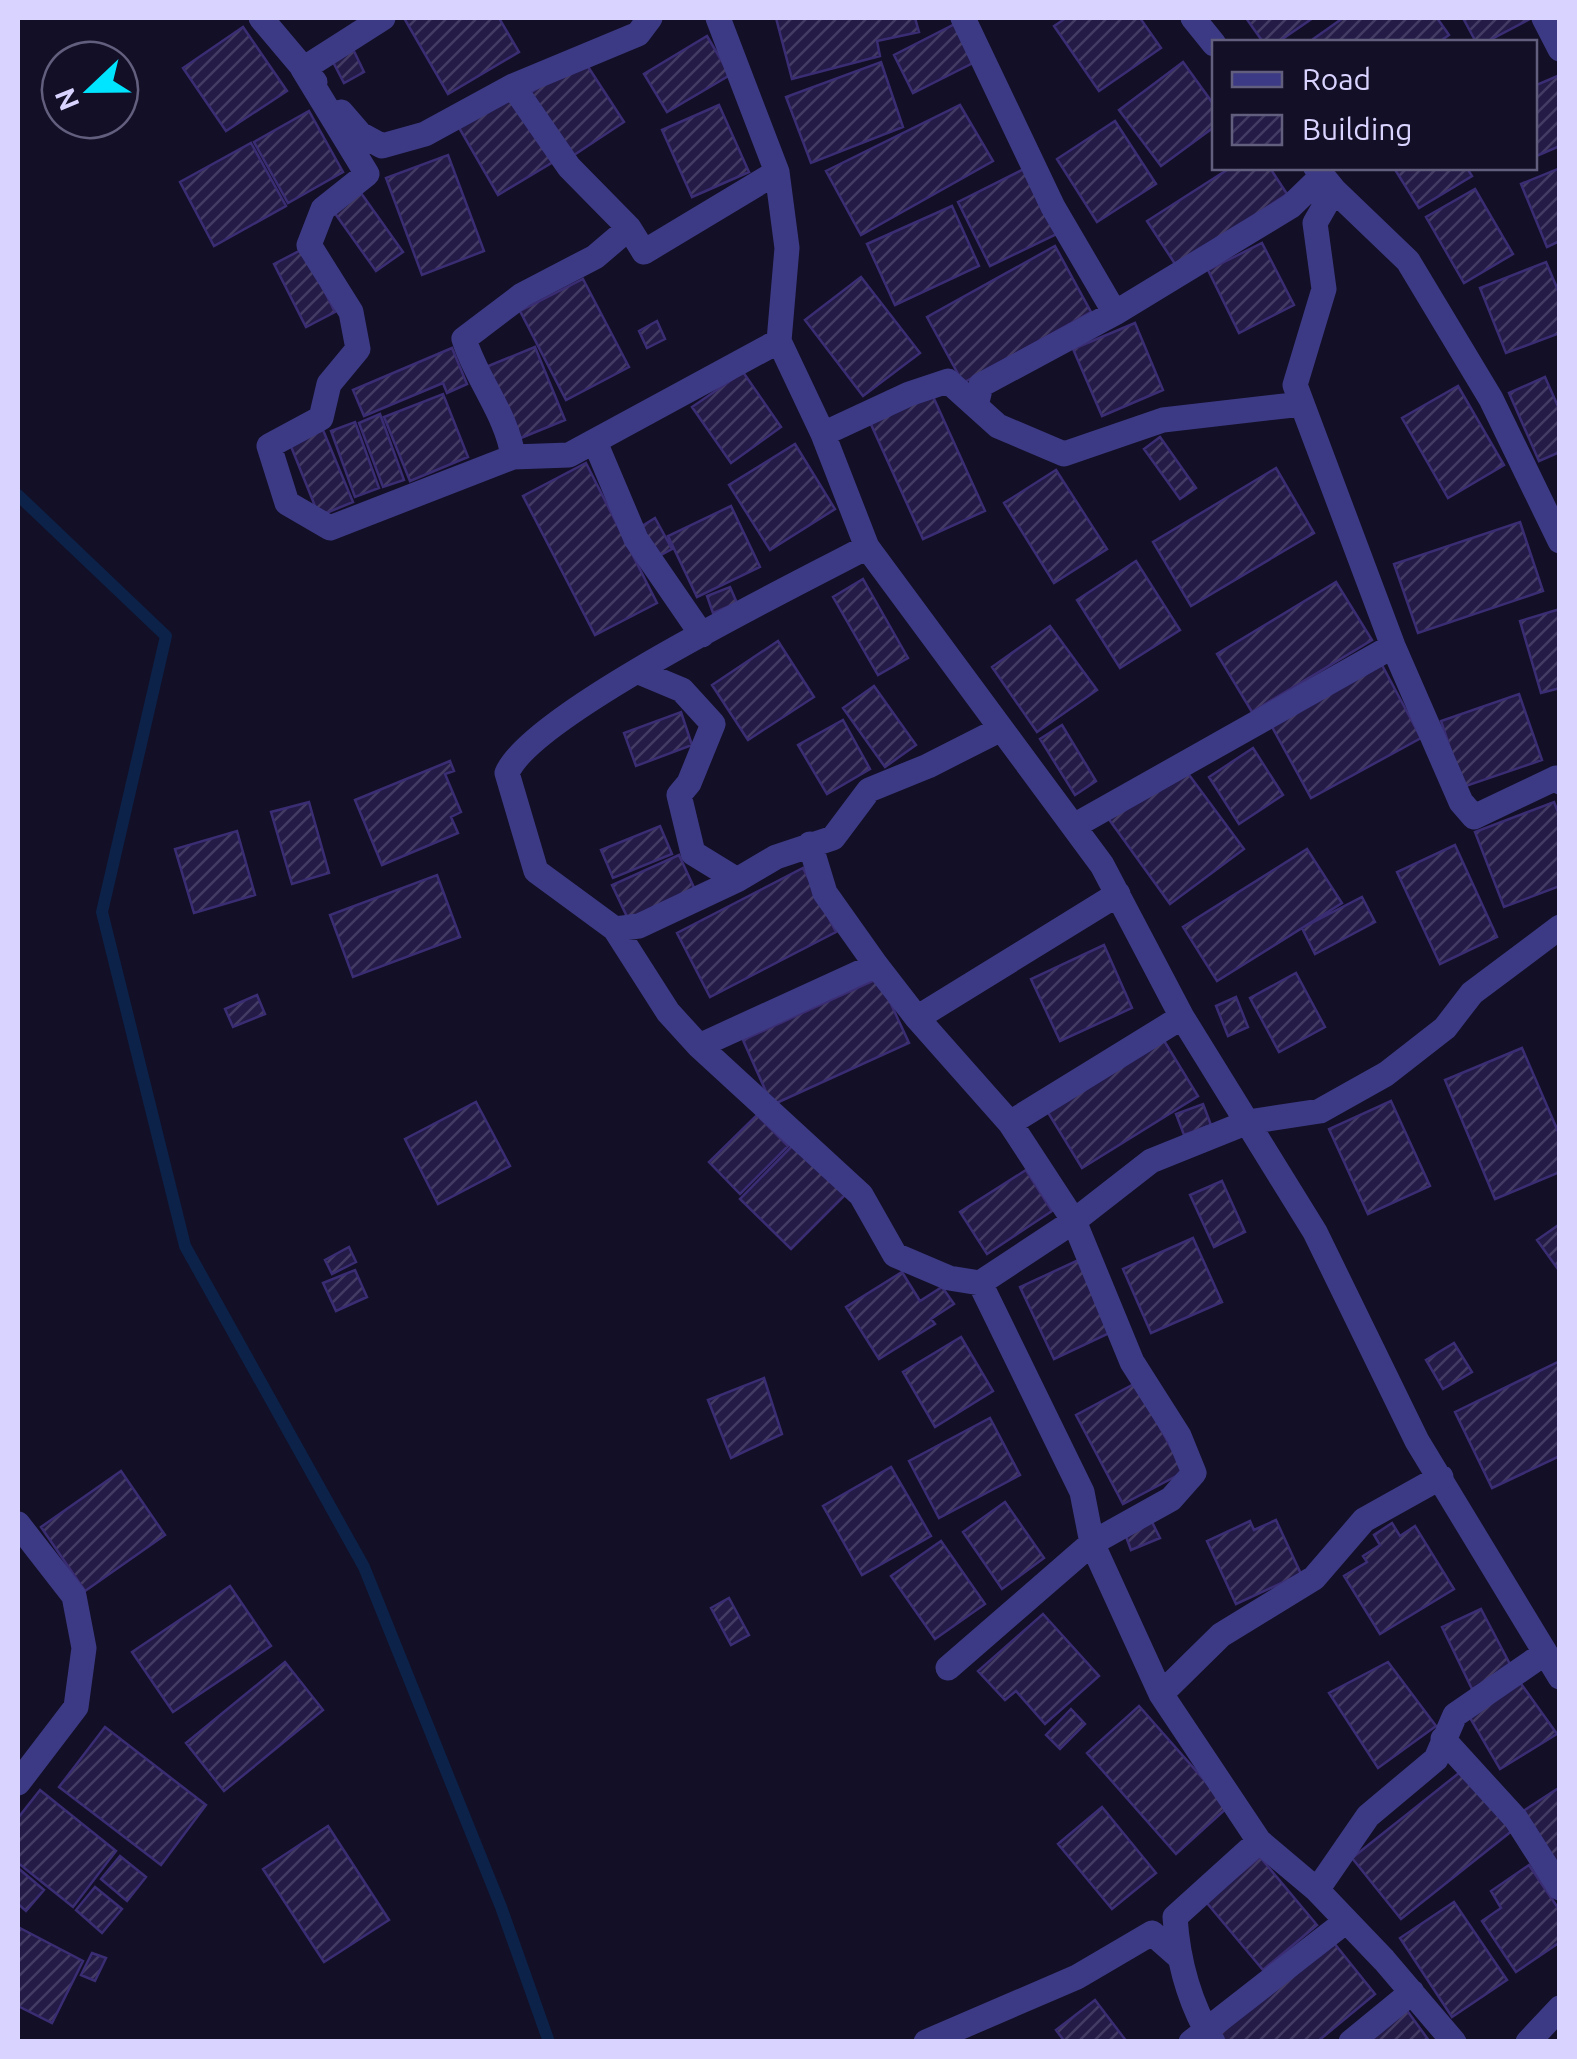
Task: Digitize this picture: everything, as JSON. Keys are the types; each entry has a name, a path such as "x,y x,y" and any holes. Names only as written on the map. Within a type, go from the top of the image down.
{"street":[{"path":"262,18 360,134 382,146 425,134 513,86 638,34 650,18"},
{"path":"303,69 382,18"},
{"path":"718,18 778,172 787,248 779,341 823,434 867,547 1102,865 1182,1018 1314,1232 1417,1441 1560,1677"},
{"path":"964,18 1053,207 1115,314"},
{"path":"1193,18 1212,42"},
{"path":"1544,18 1560,49"},
{"path":"303,69 367,174 323,210 309,245 351,312 358,348 330,384 321,418 269,446 287,503 330,528 513,457 568,455 779,341"},
{"path":"513,86 569,166 629,228 644,252 778,172"},
{"path":"976,406 982,385 1115,314 1291,206 1324,178"},
{"path":"1324,178 1315,223 1324,289 1295,385 1393,646 1461,802 1474,817 1556,778 1560,782"},
{"path":"1324,178 1408,261 1491,398 1560,541"},
{"path":"513,457 511,442 470,360 464,339 522,294 596,257 629,228"},
{"path":"823,434 909,394 948,381 998,426 1064,454 1163,420 1302,404"},
{"path":"595,442 636,539 702,636"},
{"path":"867,547 556,721 512,760 507,773 536,872 615,929 668,1012 699,1046 862,1195 896,1255 949,1278 980,1283 1074,1221 1151,1162 1248,1122 1320,1111 1386,1074 1445,1028 1472,994 1560,927"},
{"path":"1074,826 1393,646"},
{"path":"639,672 682,690 713,724 689,784 679,795 693,852 737,880"},
{"path":"615,929 639,926 776,857 833,838 869,790 1002,729"},
{"path":"810,844 825,893 917,1018 1010,1123 1074,1221 1132,1362 1179,1436 1194,1473 1171,1499 1092,1544 948,1668"},
{"path":"917,1018 1118,894"},
{"path":"699,1046 876,965"},
{"path":"1010,1123 1182,1018"},
{"path":"980,1283 1082,1492 1092,1544 1161,1694 1259,1842 1317,1890 1454,2042"},
{"path":"1161,1694 1221,1635 1314,1578 1364,1520 1441,1477"},
{"path":"18,1524 74,1596 84,1648 76,1707 18,1783"},
{"path":"1317,1890 1368,1816 1436,1759 1455,1715 1545,1653"},
{"path":"1443,1739 1516,1819 1560,1888"},
{"path":"1259,1842 1175,1917 1178,1955 1203,2038 1345,1922"},
{"path":"926,2042 1077,1977 1152,1934 1178,1955"},
{"path":"1351,2042 1412,1992"},
{"path":"1528,2042 1560,2008"}],"building":[{"path":"404,18 499,18 519,52 448,94"},
{"path":"776,18 915,18 919,32 877,41 880,56 792,79"},
{"path":"1066,18 1140,18 1161,48 1099,91 1054,26"},
{"path":"1246,18 1313,18 1281,40 1262,40"},
{"path":"1343,18 1437,18 1449,35 1442,40 1312,40"},
{"path":"1463,18 1532,18 1490,40 1475,40"},
{"path":"955,24 975,62 913,93 894,55"},
{"path":"243,27 287,91 226,131 183,68"},
{"path":"707,36 730,75 667,112 644,74"},
{"path":"352,47 364,72 344,83 331,58"},
{"path":"583,59 624,122 571,157 530,93"},
{"path":"881,62 903,127 811,163 786,97"},
{"path":"1183,62 1212,102 1212,128 1161,166 1119,110"},
{"path":"1560,75 1560,146 1537,156 1537,85"},
{"path":"512,94 553,162 498,195 458,126"},
{"path":"719,105 749,172 692,197 662,130"},
{"path":"960,105 993,161 861,235 826,171"},
{"path":"309,111 343,172 288,203 254,142"},
{"path":"1115,121 1156,184 1097,222 1057,159"},
{"path":"251,143 286,206 214,246 180,182"},
{"path":"448,155 484,251 422,275 386,178"},
{"path":"1026,168 1059,233 990,266 958,202"},
{"path":"1560,168 1560,241 1547,247 1521,184"},
{"path":"1227,170 1271,170 1287,194 1177,267 1147,221"},
{"path":"1395,170 1468,170 1472,176 1419,208"},
{"path":"1475,189 1513,254 1464,283 1426,217"},
{"path":"361,193 403,252 376,271 334,212"},
{"path":"952,206 979,266 895,305 867,244"},
{"path":"1262,243 1294,305 1239,333 1208,270"},
{"path":"1055,246 1091,312 963,383 927,317"},
{"path":"303,249 335,312 306,327 274,264"},
{"path":"1546,262 1560,295 1560,333 1506,353 1480,288"},
{"path":"861,277 920,353 863,396 805,320"},
{"path":"583,279 629,367 566,400 520,311"},
{"path":"657,321 665,339 647,348 639,331"},
{"path":"1135,323 1163,390 1102,416 1073,349"},
{"path":"535,347 565,420 511,442 481,369"},
{"path":"452,348 467,384 447,393 443,383 364,416 353,390"},
{"path":"743,372 781,427 731,463 692,407"},
{"path":"1545,377 1560,411 1560,452 1539,461 1509,393"},
{"path":"1458,386 1504,465 1448,498 1402,418"},
{"path":"931,392 985,511 923,539 869,420"},
{"path":"443,394 468,457 410,481 384,417"},
{"path":"380,414 404,480 383,487 359,423"},
{"path":"355,422 379,488 355,497 331,431"},
{"path":"323,430 353,502 319,516 290,444"},
{"path":"1160,437 1196,488 1180,499 1144,449"},
{"path":"795,444 835,509 770,550 729,485"},
{"path":"586,463 657,603 595,635 523,496"},
{"path":"1276,468 1314,533 1191,606 1153,542"},
{"path":"1056,470 1107,549 1054,583 1004,503"},
{"path":"731,506 760,567 697,597 668,536"},
{"path":"655,518 672,549 657,557 639,528"},
{"path":"1520,522 1543,591 1418,633 1394,564"},
{"path":"1136,561 1180,630 1120,668 1077,600"},
{"path":"863,579 908,658 878,675 833,597"},
{"path":"1336,582 1372,640 1252,712 1217,654"},
{"path":"730,587 737,603 713,613 707,596"},
{"path":"1560,609 1560,688 1541,693 1520,621"},
{"path":"1050,626 1097,690 1037,732 992,667"},
{"path":"778,641 814,697 748,740 712,685"},
{"path":"1382,665 1421,738 1311,798 1271,725"},
{"path":"874,686 916,745 885,767 843,708"},
{"path":"1519,694 1542,760 1463,787 1441,721"},
{"path":"681,712 692,745 636,766 624,733"},
{"path":"843,720 870,769 827,794 798,745"},
{"path":"1062,725 1096,781 1075,795 1040,739"},
{"path":"1253,748 1283,795 1239,824 1209,777"},
{"path":"450,761 454,771 445,774 461,812 451,817 458,833 382,865 355,800"},
{"path":"1181,764 1244,849 1170,904 1108,818"},
{"path":"309,802 329,873 292,884 271,812"},
{"path":"1554,802 1560,817 1560,886 1504,907 1475,832"},
{"path":"660,826 672,854 613,878 601,850"},
{"path":"237,831 255,895 194,913 175,849"},
{"path":"1455,845 1497,937 1440,964 1397,872"},
{"path":"1307,849 1342,903 1217,981 1183,927"},
{"path":"679,855 696,892 630,923 612,885"},
{"path":"803,868 836,932 710,997 677,933"},
{"path":"437,875 460,937 353,977 330,915"},
{"path":"1362,897 1375,922 1315,954 1302,928"},
{"path":"1104,945 1132,1008 1060,1041 1031,979"},
{"path":"1296,973 1325,1027 1279,1052 1250,998"},
{"path":"879,978 909,1043 772,1105 743,1040"},
{"path":"257,995 265,1014 233,1027 225,1009"},
{"path":"1236,997 1248,1027 1228,1036 1216,1006"},
{"path":"1163,1039 1198,1096 1082,1168 1047,1111"},
{"path":"1522,1048 1560,1136 1560,1172 1495,1199 1445,1080"},
{"path":"1391,1101 1430,1186 1368,1214 1329,1129"},
{"path":"476,1102 510,1166 438,1204 405,1139"},
{"path":"1203,1104 1211,1125 1184,1135 1176,1114"},
{"path":"757,1115 788,1146 740,1194 709,1162"},
{"path":"794,1144 845,1195 791,1249 740,1199"},
{"path":"1026,1170 1052,1211 987,1254 960,1212"},
{"path":"1222,1181 1245,1232 1214,1247 1190,1195"},
{"path":"1560,1224 1560,1272 1537,1240"},
{"path":"1193,1238 1222,1302 1151,1333 1123,1269"},
{"path":"349,1247 356,1262 332,1274 325,1260"},
{"path":"1083,1258 1116,1330 1054,1359 1020,1287"},
{"path":"355,1270 367,1297 336,1311 323,1283"},
{"path":"902,1272 920,1301 942,1287 954,1304 931,1319 935,1324 879,1359 846,1307"},
{"path":"961,1337 993,1391 935,1427 903,1372"},
{"path":"1454,1343 1472,1372 1443,1389 1426,1360"},
{"path":"1560,1361 1560,1456 1492,1488 1455,1412"},
{"path":"764,1378 782,1434 731,1458 708,1400"},
{"path":"1136,1383 1184,1472 1123,1504 1076,1415"},
{"path":"990,1418 1020,1475 939,1518 909,1461"},
{"path":"891,1467 931,1536 862,1575 823,1506"},
{"path":"121,1471 165,1535 85,1591 41,1527"},
{"path":"1005,1502 1044,1558 1002,1589 963,1532"},
{"path":"1150,1518 1160,1538 1131,1550 1124,1531"},
{"path":"1276,1520 1301,1574 1236,1604 1207,1541 1250,1521 1254,1530"},
{"path":"1392,1523 1400,1536 1415,1526 1454,1589 1380,1634 1344,1576 1367,1562 1363,1556 1380,1545 1374,1535"},
{"path":"941,1541 985,1604 935,1639 891,1576"},
{"path":"230,1586 271,1646 173,1712 132,1652"},
{"path":"729,1598 749,1635 731,1645 711,1608"},
{"path":"1481,1609 1512,1668 1472,1689 1442,1627"},
{"path":"1043,1614 1099,1676 1045,1724 1016,1691 1005,1700 978,1671"},
{"path":"285,1662 323,1710 224,1791 186,1743"},
{"path":"1388,1662 1436,1726 1378,1768 1329,1693"},
{"path":"1519,1681 1557,1734 1500,1769 1466,1711"},
{"path":"1139,1706 1228,1807 1176,1854 1087,1753"},
{"path":"1071,1709 1085,1724 1060,1749 1046,1735"},
{"path":"105,1727 206,1805 161,1865 59,1787"},
{"path":"1464,1769 1513,1830 1401,1919 1352,1858"},
{"path":"1560,1787 1560,1881 1517,1815"},
{"path":"40,1790 116,1851 73,1907 18,1863 18,1818"},
{"path":"1102,1807 1156,1873 1112,1909 1058,1844"},
{"path":"328,1826 389,1920 324,1962 263,1869"},
{"path":"120,1856 146,1877 127,1901 101,1879"},
{"path":"1260,1857 1317,1925 1263,1970 1206,1902"},
{"path":"1529,1865 1560,1911 1560,1942 1516,1972 1482,1921 1501,1908 1491,1891"},
{"path":"18,1868 44,1890 26,1911 18,1904"},
{"path":"95,1887 122,1909 102,1933 76,1910"},
{"path":"1454,1902 1507,1980 1452,2017 1400,1938"},
{"path":"18,1927 83,1961 52,2023 18,2006"},
{"path":"1330,1938 1375,1994 1317,2042 1223,2042 1215,2032"},
{"path":"92,1953 106,1958 95,1981 81,1975"},
{"path":"1095,2000 1127,2042 1065,2042 1056,2030"},
{"path":"1403,2005 1430,2042 1355,2042"}],"waterway":[{"path":"18,495 166,636 102,912 185,1246 364,1567 501,1907 549,2042"}]}
